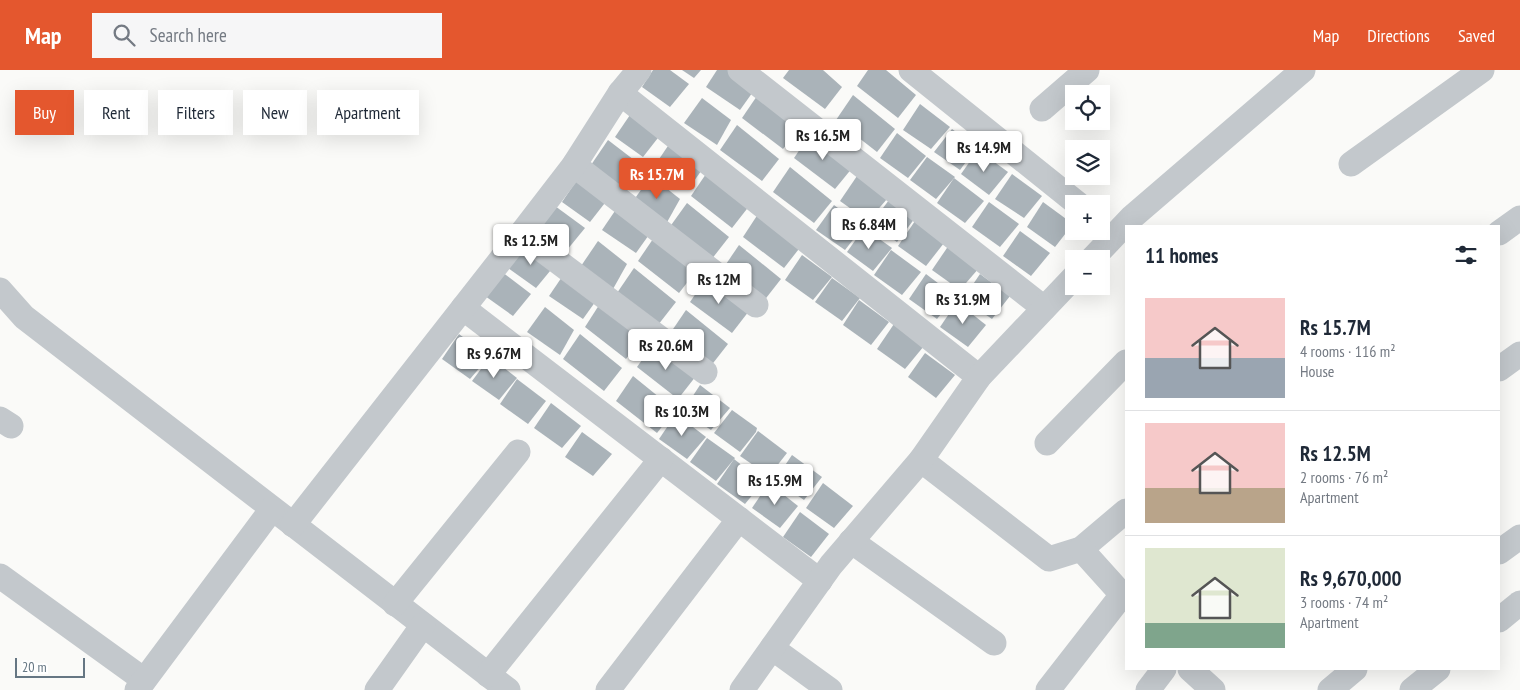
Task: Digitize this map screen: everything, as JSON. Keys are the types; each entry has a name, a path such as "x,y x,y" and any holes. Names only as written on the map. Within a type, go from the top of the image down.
{"street":[{"path":"293,524 521,234 574,164 620,93 639,70"},
{"path":"740,70 1044,308"},
{"path":"912,70 1067,195"},
{"path":"1042,109 1087,70"},
{"path":"1100,250 1122,225 1303,70"},
{"path":"1351,164 1482,70"},
{"path":"620,93 979,377"},
{"path":"574,164 756,305"},
{"path":"1500,232 1520,218"},
{"path":"521,234 705,372"},
{"path":"742,690 851,541 921,460 979,377 1065,286"},
{"path":"0,290 24,316 508,690"},
{"path":"462,308 820,581"},
{"path":"1500,368 1520,354"},
{"path":"1047,443 1125,363"},
{"path":"395,604 518,452"},
{"path":"488,675 660,459"},
{"path":"921,460 1049,558 1081,550 1125,512"},
{"path":"0,576 140,685 272,509"},
{"path":"608,690 739,519"},
{"path":"1500,551 1520,537"},
{"path":"851,541 994,643"},
{"path":"1048,690 1124,597 1081,550"},
{"path":"1500,619 1520,603"},
{"path":"377,690 423,625"},
{"path":"772,648 830,690"},
{"path":"1148,690 1163,670"},
{"path":"1191,670 1213,690"},
{"path":"1330,690 1354,670"},
{"path":"1412,690 1437,670"}],"building":[{"path":"653,70 670,70 689,84 670,107 642,87"},
{"path":"682,70 701,70 694,78"},
{"path":"717,70 734,70 755,89 740,110 706,87"},
{"path":"789,70 823,70 842,87 825,109 783,78"},
{"path":"868,70 886,70 916,95 898,118 857,86"},
{"path":"759,93 801,127 783,149 742,118"},
{"path":"853,95 895,129 877,152 836,120"},
{"path":"702,98 731,120 717,145 684,123"},
{"path":"920,104 950,127 931,149 903,130"},
{"path":"632,112 661,134 643,157 615,137"},
{"path":"737,125 779,159 762,181 720,150"},
{"path":"952,129 977,147 960,170 934,152"},
{"path":"811,133 853,167 835,189 794,158"},
{"path":"897,133 926,156 908,178 880,158"},
{"path":"608,140 638,163 619,185 591,165"},
{"path":"672,140 704,167 689,188 655,165"},
{"path":"978,150 1008,172 989,195 961,174"},
{"path":"927,157 955,177 936,199 910,180"},
{"path":"790,167 832,201 814,223 773,192"},
{"path":"708,171 750,205 732,228 691,196"},
{"path":"1012,174 1042,196 1024,218 995,199"},
{"path":"651,176 680,199 666,224 633,201"},
{"path":"857,176 887,199 868,221 840,201"},
{"path":"579,177 608,199 590,222 562,202"},
{"path":"954,178 984,201 965,223 937,203"},
{"path":"889,200 915,218 897,242 871,224"},
{"path":"989,202 1019,224 1000,247 972,227"},
{"path":"1043,202 1065,218 1065,234 1055,247 1027,227"},
{"path":"687,203 729,237 711,260 669,228"},
{"path":"619,205 651,232 636,253 602,230"},
{"path":"834,205 863,227 845,250 816,230"},
{"path":"555,206 585,228 567,250 538,231"},
{"path":"760,211 802,245 784,268 743,237"},
{"path":"915,221 944,243 926,266 898,246"},
{"path":"864,228 892,248 873,271 847,252"},
{"path":"1020,231 1050,253 1031,276 1003,256"},
{"path":"655,236 697,270 679,293 638,261"},
{"path":"598,241 627,264 613,289 581,266"},
{"path":"526,243 555,265 536,288 508,268"},
{"path":"739,245 781,279 763,302 722,270"},
{"path":"949,245 979,268 960,290 932,270"},
{"path":"891,250 921,272 902,295 874,275"},
{"path":"802,255 832,277 813,300 785,280"},
{"path":"634,268 676,302 658,325 617,293"},
{"path":"566,271 598,298 583,319 549,296"},
{"path":"502,272 531,294 513,316 485,296"},
{"path":"926,274 955,296 937,319 909,299"},
{"path":"980,274 1010,296 992,319 963,299"},
{"path":"707,277 749,311 732,333 690,302"},
{"path":"832,278 860,298 842,321 815,302"},
{"path":"859,300 889,322 871,345 843,325"},
{"path":"601,302 644,336 626,359 585,327"},
{"path":"957,302 986,325 968,347 940,327"},
{"path":"545,307 574,330 560,355 527,332"},
{"path":"686,310 728,344 710,367 669,335"},
{"path":"894,324 924,346 905,369 877,349"},
{"path":"459,334 489,357 470,379 442,359"},
{"path":"580,334 622,368 604,391 563,359"},
{"path":"654,343 696,376 678,399 637,367"},
{"path":"925,353 955,375 936,398 908,377"},
{"path":"490,357 517,378 499,400 472,381"},
{"path":"633,376 675,410 657,433 616,401"},
{"path":"517,379 546,401 528,424 500,404"},
{"path":"700,385 730,408 711,430 683,411"},
{"path":"551,403 581,426 562,448 534,428"},
{"path":"732,410 757,428 740,452 714,433"},
{"path":"676,414 706,437 687,459 659,439"},
{"path":"758,431 787,453 769,476 740,456"},
{"path":"582,432 612,454 593,476 565,457"},
{"path":"707,438 735,458 716,481 690,462"},
{"path":"792,455 822,477 804,500 775,480"},
{"path":"734,459 763,482 745,504 717,484"},
{"path":"769,483 798,506 780,528 752,508"},
{"path":"823,483 853,506 834,528 806,508"},
{"path":"800,512 829,534 811,557 783,537"}]}
